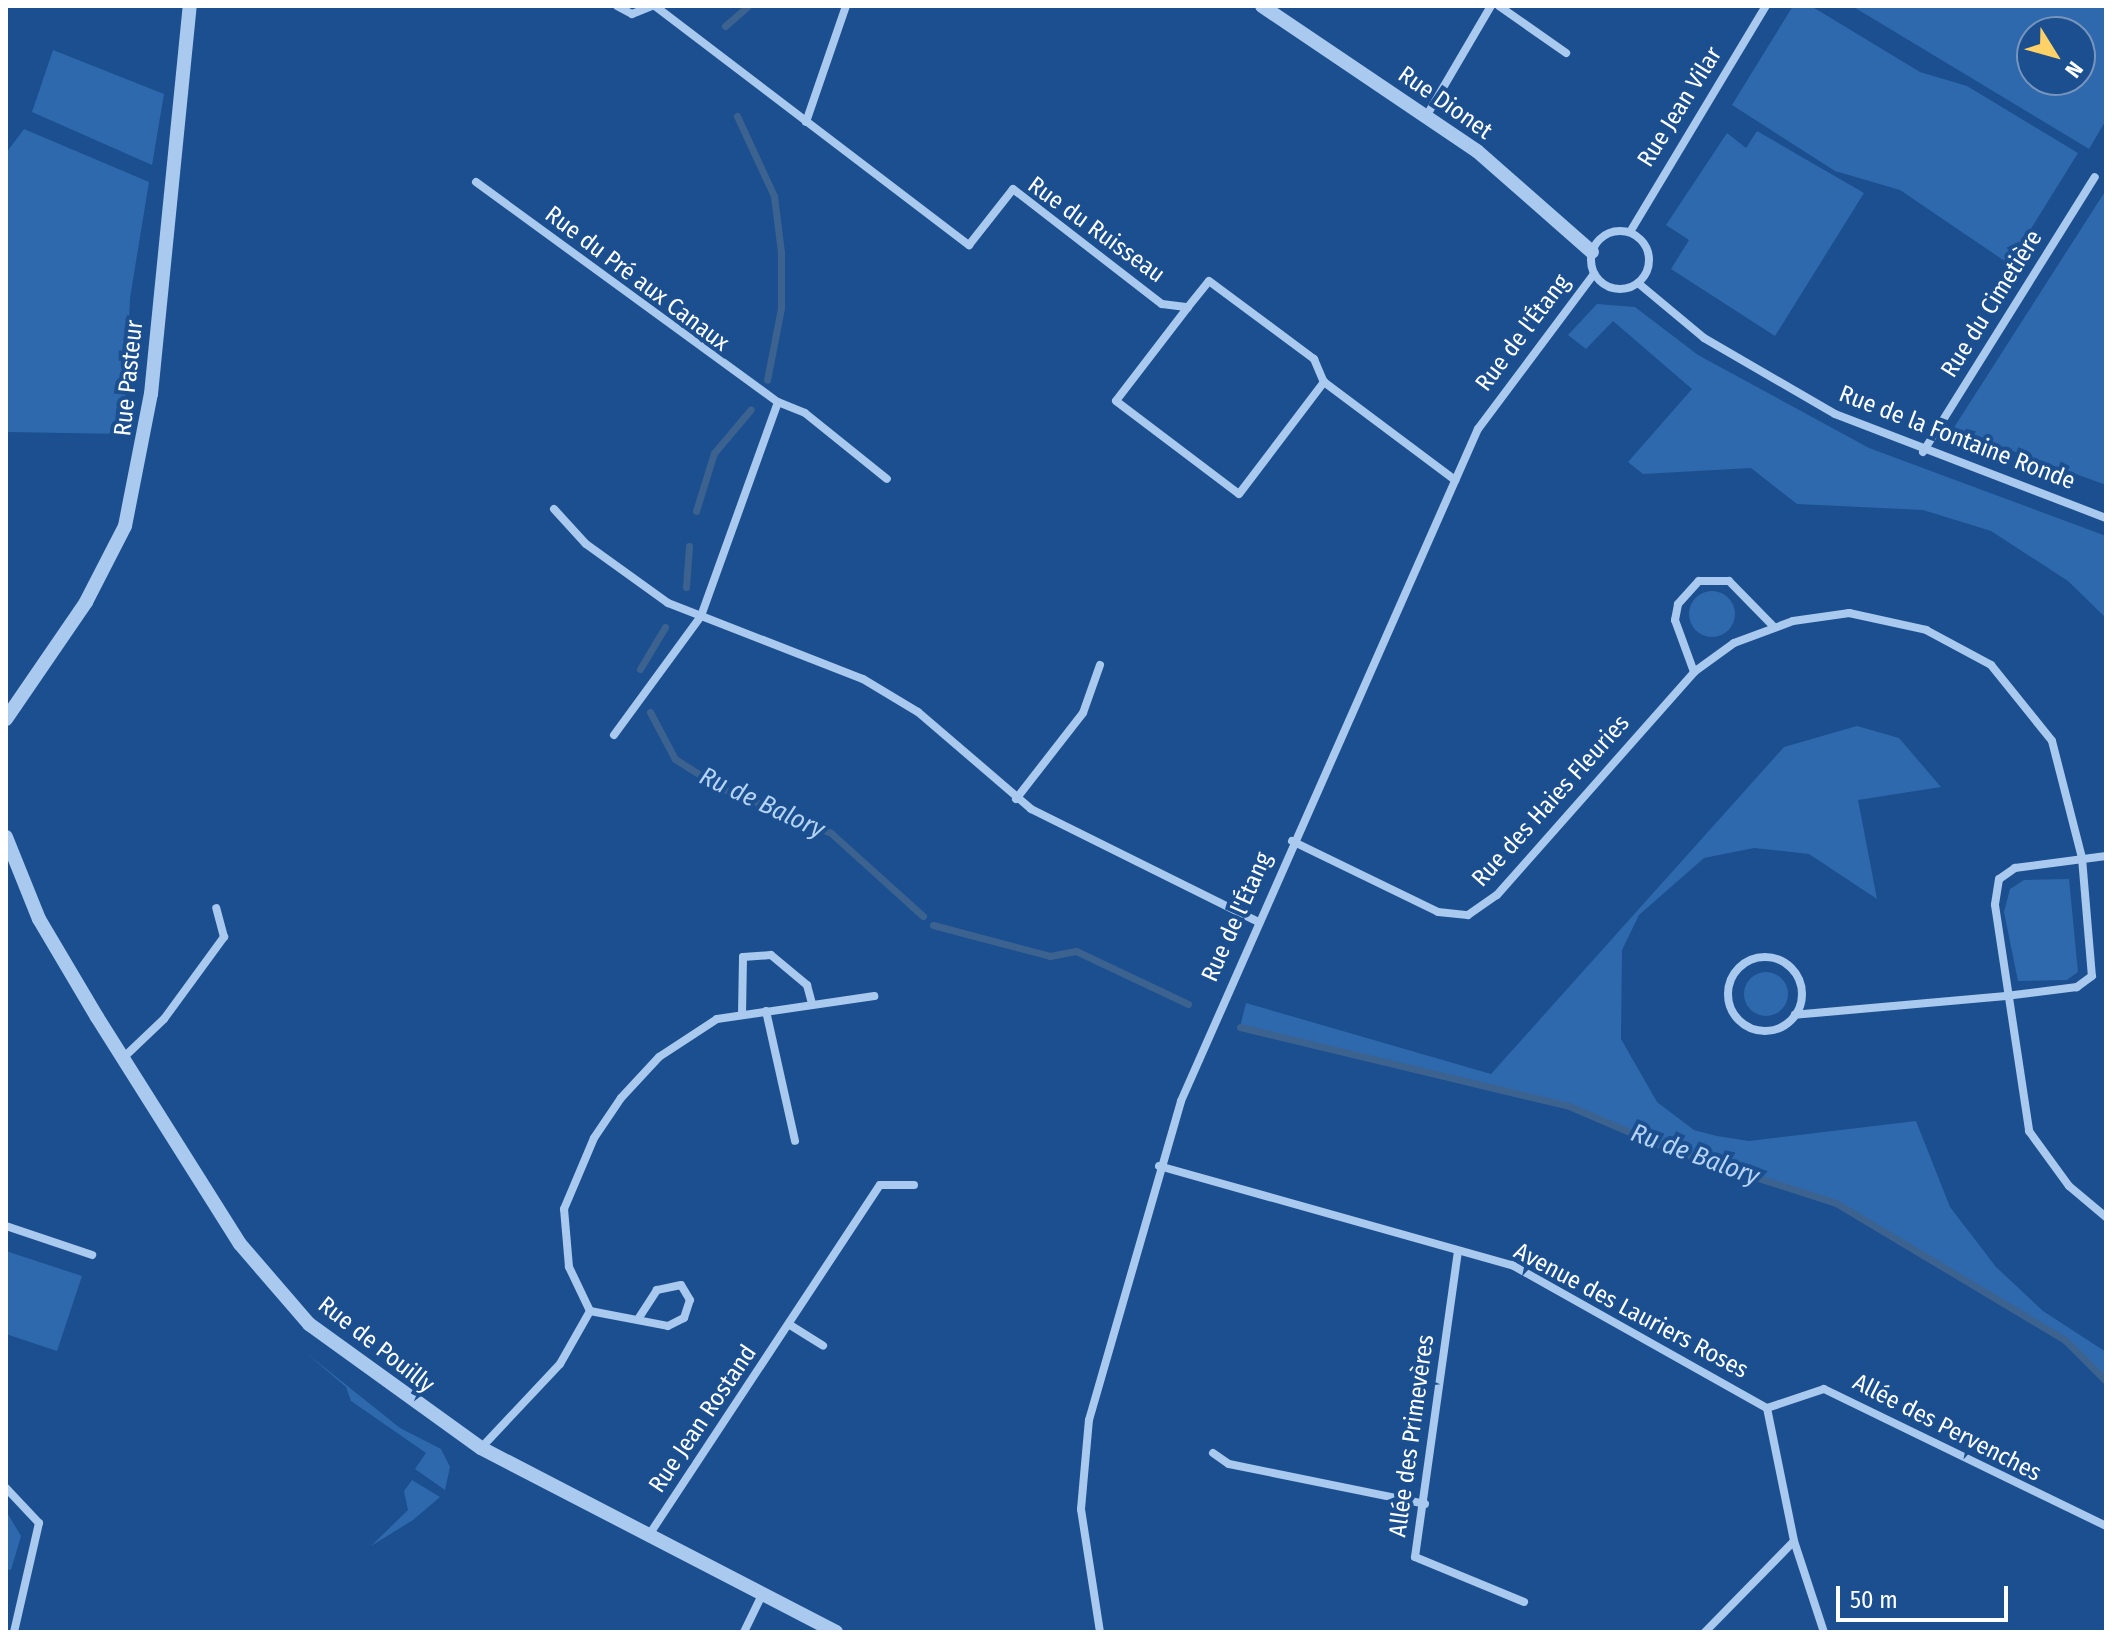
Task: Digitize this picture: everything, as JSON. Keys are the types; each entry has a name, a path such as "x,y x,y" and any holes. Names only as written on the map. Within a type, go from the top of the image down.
{"street":[{"name":"Rue Pasteur","path":"6,719 86,602 125,526 151,394 190,6"},
{"name":"Rue du Ruisseau","path":"617,6 632,14 653,6 969,245 1013,189 1162,304 1188,307"},
{"path":"806,122 846,6"},
{"name":"Rue Dionet","path":"1262,6 1427,115 1592,252"},
{"path":"1427,115 1491,6"},
{"path":"1499,6 1566,53"},
{"name":"Rue Jean Vilar","path":"1630,232 1766,6"},
{"name":"Rue du Cimetière","path":"1923,452 2095,177"},
{"name":"Rue du Pré aux Canaux","path":"476,182 778,402 805,413 887,479"},
{"path":"1630,232 1650,260 1638,283 1619,289 1594,274 1592,252 1602,236 1630,232"},
{"name":"Rue de l'Étang","path":"1100,1632 1083,1556 1081,1470 1159,1166 1257,921 1455,480 1489,412 1594,274"},
{"path":"1324,382 1239,494 1116,401 1209,281 1314,359 1324,382 1455,480"},
{"name":"Rue de la Fontaine Ronde","path":"1638,283 1748,367 1923,452 2106,518"},
{"path":"614,735 701,616 778,402"},
{"path":"554,509 586,544 668,603 899,699 1016,799 1257,921"},
{"path":"1694,672 1675,620 1678,604 1699,581 1729,581 1773,626"},
{"name":"Rue des Haies Fleuries","path":"1292,841 1438,912 1468,915 1497,895 1694,672 1773,626 1849,613 1884,617 1991,665 2052,741 2082,858 2092,976 2077,987 1795,1015 1765,1031 1744,1024 1728,994 1735,972 1769,957 1792,968 1802,991 1795,1015"},
{"path":"1016,799 1083,713 1100,665"},
{"name":"Rue de Pouilly","path":"6,837 39,919 122,1059 270,1284 338,1349 481,1448 836,1632"},
{"path":"2106,856 2015,868 1999,879 2006,996 2029,1131 2069,1186 2106,1217"},
{"path":"122,1059 164,1019 224,937 216,908"},
{"path":"742,1015 743,957 771,955 807,985 812,1004"},
{"path":"590,1311 569,1267 564,1209 594,1138 659,1057 717,1019 874,996"},
{"path":"766,1011 795,1141"},
{"name":"Avenue des Lauriers Roses","path":"1159,1166 1512,1265 1767,1408 1794,1541 1824,1632"},
{"name":"Rue Jean Rostand","path":"649,1536 880,1185 914,1185"},
{"path":"6,1226 92,1255"},
{"name":"Allée des Primevères","path":"1458,1251 1425,1504 1415,1557 1524,1602"},
{"path":"590,1311 668,1326 684,1318 690,1300 681,1285 657,1290 639,1318"},
{"path":"481,1448 560,1364 590,1311"},
{"path":"790,1325 823,1346"},
{"name":"Allée des Pervenches","path":"1767,1408 1824,1389 2106,1526"},
{"path":"1213,1453 1229,1464 1425,1504"},
{"path":"6,1488 39,1523 14,1632"},
{"path":"1705,1632 1794,1541"},
{"path":"744,1632 762,1595"}],"shaded area":[{"path":"1793,6 1811,6 1920,72 1967,86 2078,153 2009,264 1900,190 1835,171 1732,105"},
{"path":"1852,6 2106,6 2106,120 2089,149"},
{"path":"53,50 164,94 152,165 32,112"},
{"path":"24,129 149,182 130,298 124,434 6,432 6,153"},
{"path":"1757,131 1864,193 1775,336 1671,269 1689,240 1666,225 1727,133 1746,148"},
{"path":"2106,190 2106,485 1953,429"},
{"path":"1597,304 1635,307 1698,355 1869,448 2106,536 2106,618 2068,581 1991,531 1923,510 1797,504 1751,468 1643,474 1628,462 1692,389 1613,321 1586,349 1568,335"},
{"path":"1712,591 1728,598 1735,614 1728,630 1712,637 1696,630 1689,614 1696,598"},
{"path":"1857,726 1899,738 1941,787 1858,800 1877,899 1809,854 1754,848 1704,858 1639,915 1622,950 1621,1039 1657,1102 1694,1130 1749,1141 1916,1121 1950,1207 1996,1267 2043,1311 2106,1352 2106,1381 2065,1340 1836,1203 1671,1150 1569,1106 1240,1027 1246,1003 1491,1074 1784,747"},
{"path":"2069,879 2078,972 2067,980 2018,981 2004,912 2010,889 2024,880"},
{"path":"1766,972 1781,979 1788,994 1781,1009 1766,1016 1751,1009 1744,994 1751,979"},
{"path":"6,1251 82,1276 57,1351 6,1334"},
{"path":"305,1352 400,1428 441,1449 450,1467 445,1490 415,1469 426,1453 351,1401 346,1387"},
{"path":"412,1480 440,1497 413,1520 371,1546 408,1510 404,1491"},
{"path":"6,1511 21,1536 11,1570 6,1569"}],"waterway":[{"name":"Ru de Balory","path":"725,26 748,6"},
{"name":"Ru de Balory","path":"737,116 774,196 781,252 781,308 767,380"},
{"name":"Ru de Balory","path":"696,511 714,453 751,409"},
{"name":"Ru de Balory","path":"686,587 689,546"},
{"name":"Ru de Balory","path":"640,669 665,627"},
{"name":"Ru de Balory","path":"650,712 675,759 721,788 831,833 923,916"},
{"name":"Ru de Balory","path":"933,925 1050,956 1076,951 1188,1004"},
{"name":"Ru de Balory","path":"1240,1027 1569,1106 1671,1150 1836,1203 2065,1340 2106,1381"}]}
